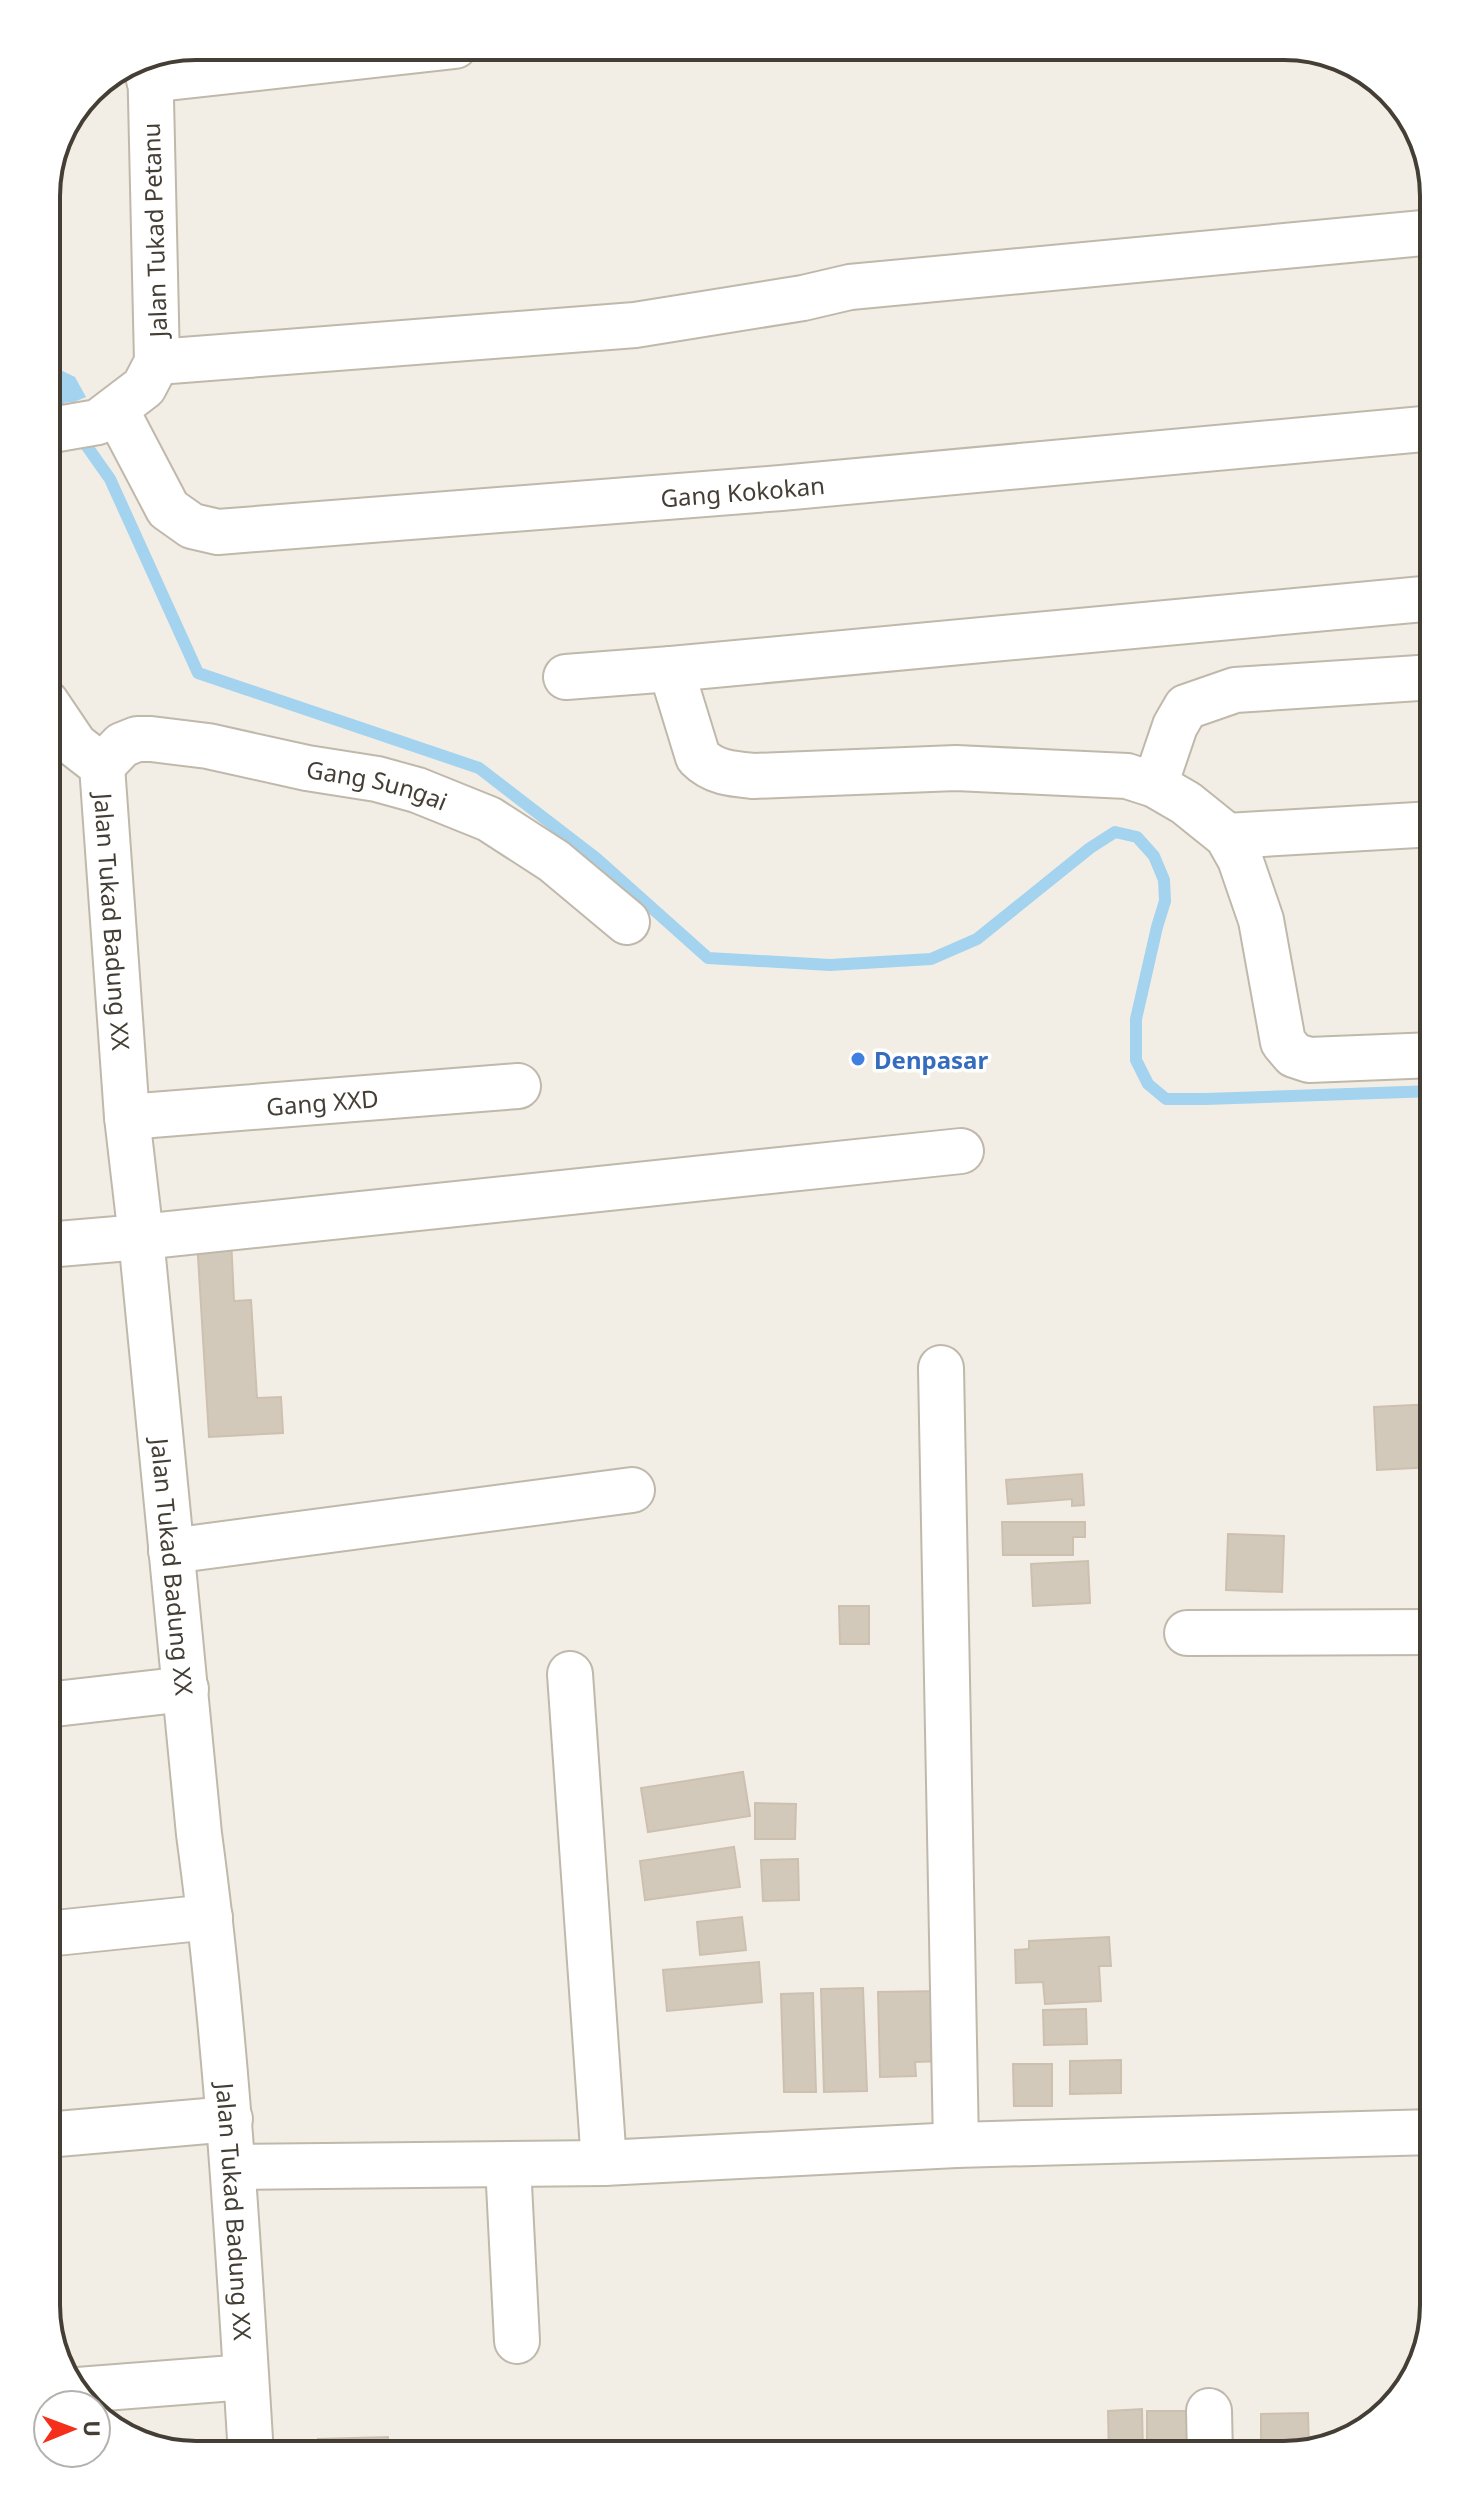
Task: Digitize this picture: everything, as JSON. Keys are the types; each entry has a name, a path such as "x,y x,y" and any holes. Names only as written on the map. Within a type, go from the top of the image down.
{"street":[{"path":"152,68 261,60"},
{"name":"Jalan Tukad Petanu","path":"107,416 144,387 157,362 150,68"},
{"path":"157,362 635,325 803,298 850,287 1420,233"},
{"path":"60,428 107,416"},
{"name":"Gang Kokokan","path":"107,416 168,509 192,526 218,532 781,488 1420,429"},
{"path":"566,677 1420,599"},
{"path":"671,669 698,757 708,767 723,773 754,776 956,768 1127,776 1155,785 1186,803 1227,836 1240,859 1261,920 1283,1042 1294,1055 1309,1060 1420,1056"},
{"path":"1155,785 1175,726 1186,707 1235,690 1420,678"},
{"name":"Jalan Tukad Badung XX","path":"60,723 75,745 102,766 127,1117 230,2119 250,2441"},
{"name":"Gang Sungai","path":"102,766 122,745 137,739 151,739 208,746 307,768 377,779 417,790 489,819 554,861 627,922"},
{"path":"1227,836 1420,825"},
{"name":"Gang XXD","path":"127,1117 518,1086"},
{"path":"60,1244 961,1151"},
{"path":"941,1368 956,2145"},
{"path":"171,1551 632,1490"},
{"path":"1187,1633 1420,1632"},
{"path":"570,1674 604,2163"},
{"path":"60,1703 186,1689"},
{"path":"60,1933 210,1917"},
{"path":"60,2134 230,2119"},
{"path":"233,2167 604,2163 956,2145 1420,2132"},
{"path":"508,2165 517,2341"},
{"path":"91,2389 246,2377"},
{"path":"1209,2411 1210,2441"}],"water":[{"path":"60,370 75,377 86,397 60,403"}],"building":[{"path":"231,1238 234,1301 251,1300 257,1398 281,1397 283,1433 209,1437 197,1240"},
{"path":"1420,1405 1420,1468 1377,1470 1374,1407"},
{"path":"1082,1474 1084,1505 1072,1506 1072,1499 1008,1504 1006,1480"},
{"path":"1002,1522 1085,1522 1085,1537 1073,1537 1073,1555 1003,1555"},
{"path":"1228,1534 1284,1536 1282,1592 1226,1590"},
{"path":"1088,1561 1090,1603 1033,1606 1031,1564"},
{"path":"839,1606 869,1606 869,1644 840,1644"},
{"path":"743,1772 750,1816 648,1832 641,1788"},
{"path":"755,1803 796,1804 795,1839 755,1839"},
{"path":"734,1847 740,1887 645,1900 640,1861"},
{"path":"798,1859 799,1900 763,1901 761,1860"},
{"path":"742,1917 746,1950 700,1955 697,1922"},
{"path":"1109,1937 1111,1966 1099,1966 1101,2001 1045,2004 1043,1982 1016,1983 1015,1950 1029,1949 1029,1941"},
{"path":"759,1962 762,2002 667,2011 663,1970"},
{"path":"863,1988 867,2091 824,2092 821,1989"},
{"path":"944,1991 945,2061 915,2062 916,2076 880,2077 878,1992"},
{"path":"813,1993 816,2092 784,2092 781,1994"},
{"path":"1086,2009 1087,2044 1044,2045 1043,2010"},
{"path":"1121,2060 1121,2093 1070,2094 1070,2061"},
{"path":"1013,2064 1052,2064 1052,2106 1014,2106"},
{"path":"1142,2409 1143,2441 1109,2441 1108,2411"},
{"path":"1147,2411 1195,2411 1196,2441 1147,2441"},
{"path":"1308,2413 1309,2438 1261,2441 1261,2414"},
{"path":"388,2437 388,2441 318,2441"}],"waterway":[{"path":"60,407 69,420"},
{"path":"79,435 110,479 198,673 479,768 596,858 708,958 830,965 931,959 977,939 1090,848 1115,832 1137,837 1154,856 1164,880 1165,901 1136,1019 1136,1060 1148,1084 1166,1099 1420,1091"}],"place":[{"name":"Denpasar","path":"858,1059"}]}
